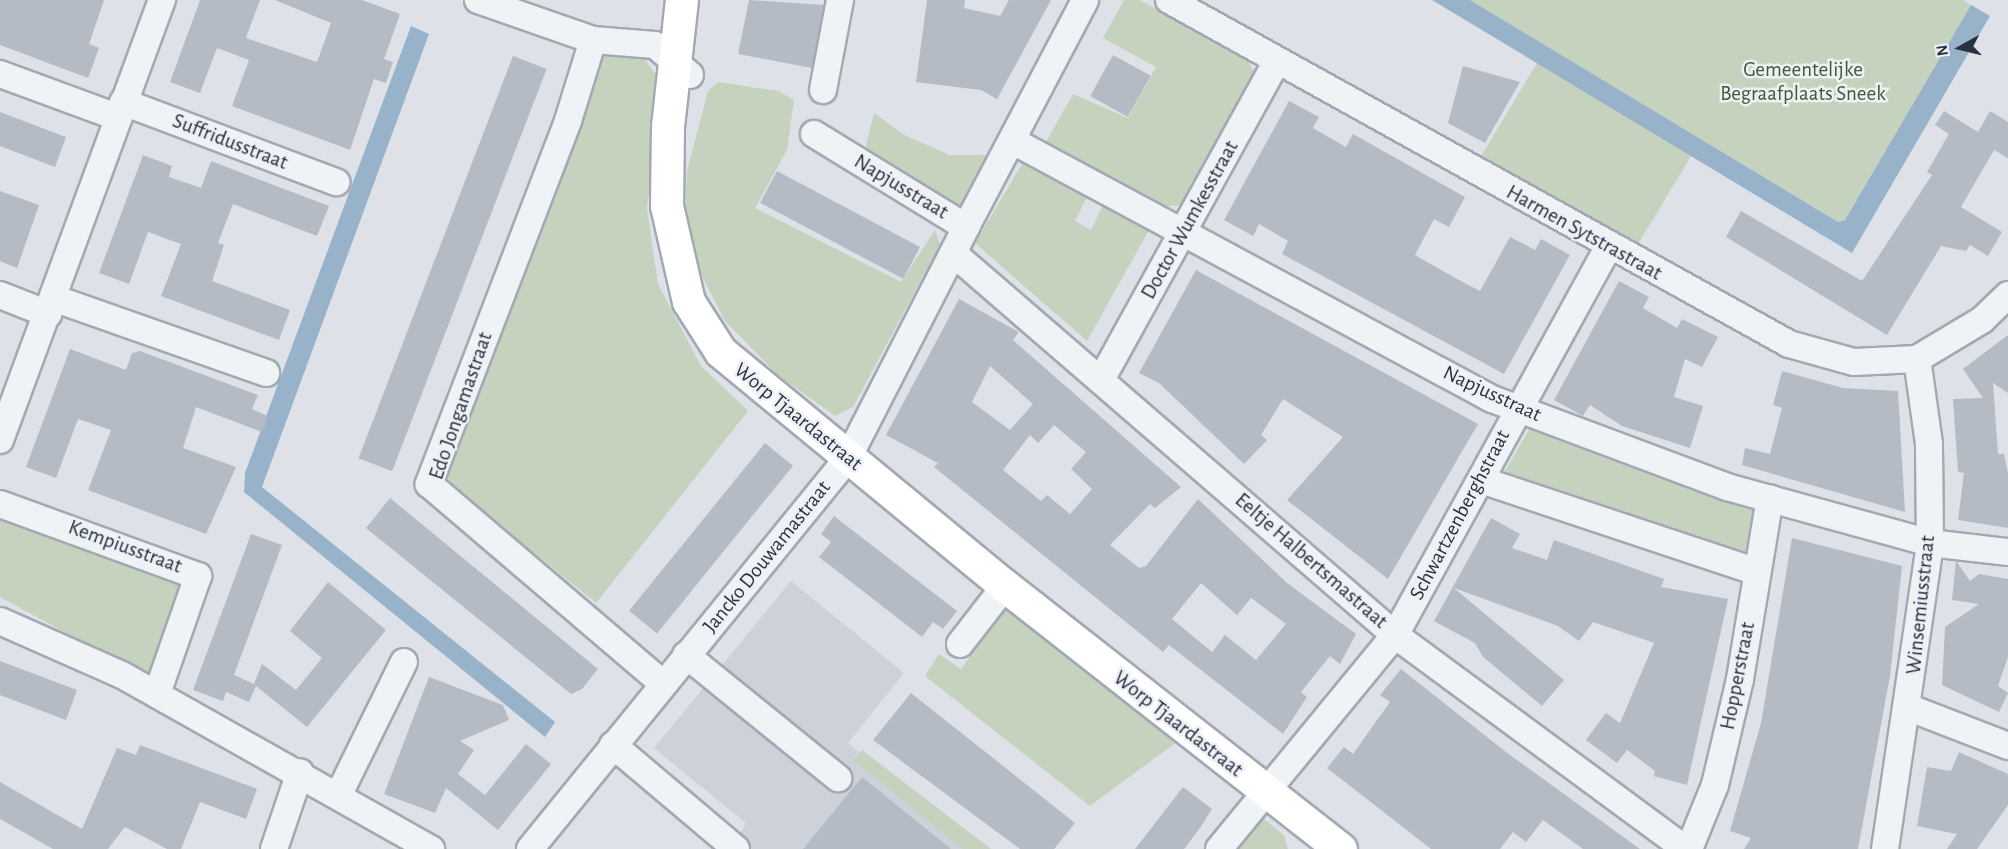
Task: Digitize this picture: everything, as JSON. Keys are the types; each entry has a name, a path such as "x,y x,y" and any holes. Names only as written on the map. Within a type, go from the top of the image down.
{"main road":[{"name":"Worp Tjaardastraat","path":"682,0 680,142 670,161 666,206 689,302 720,352 1005,586 1267,794 1341,849"},
{"name":"Worp Tjaardastraat","path":"682,68 700,0"}],"street":[{"path":"0,440 162,0"},
{"path":"478,0 593,40 656,45 682,68"},
{"path":"823,90 840,0"},
{"name":"Napjusstraat","path":"814,134 966,227 1085,0"},
{"name":"Harmen Sytstrastraat","path":"1169,0 1608,247 1789,344 1854,362 1917,359 1982,320 2008,295"},
{"name":"Edo Jongamastraat","path":"593,40 568,121 429,484 663,684"},
{"name":"Doctor Wumkesstraat","path":"1102,378 1277,61"},
{"name":"Suffridusstraat","path":"0,74 211,135 336,182"},
{"name":"Napjusstraat","path":"1013,141 1492,399 1518,407 1615,447 1770,498 1930,543 2008,552"},
{"name":"Jancko Douwamastraat","path":"530,849 848,458 966,227"},
{"name":"Schwartzenberghstraat","path":"1267,794 1395,635 1481,480 1518,407 1608,247"},
{"name":"Eeltje Halbertsmastraat","path":"953,253 1102,378 1395,635 1687,849"},
{"path":"0,295 141,328 266,373"},
{"name":"Winsemiusstraat","path":"1885,849 1910,708 1930,543 1929,444 1917,359"},
{"path":"1481,480 1757,572"},
{"name":"Hopperstraat","path":"1687,849 1715,785 1770,498"},
{"name":"Kempiusstraat","path":"0,504 184,566 198,576 157,694"},
{"path":"960,644 1005,586"},
{"path":"0,621 157,694 339,794 431,849"},
{"path":"686,655 838,778"},
{"path":"339,794 404,662"},
{"path":"1910,708 2008,747"},
{"path":"613,745 736,849"},
{"path":"274,849 300,772"},
{"path":"1219,849 1267,794"}],"shaded area":[{"path":"791,581 904,673 848,743 859,752 853,760 962,849 752,849 739,836 746,823 654,748"}],"green space":[{"path":"1124,0 1140,0 1248,61 1258,80 1190,205 1167,206 1046,142 1073,94 1128,118 1156,67 1103,38"},
{"name":"Gemeentelijke Begraafplaats Sneek","path":"1470,0 1963,0 1971,5 1845,220 1838,222"},
{"path":"595,47 645,59 663,86 647,208 658,284 701,366 748,411 596,603 440,477"},
{"path":"1537,63 1691,156 1634,251 1480,158"},
{"path":"718,82 778,91 794,100 787,150 755,208 901,282 935,230 940,245 853,407 835,416 779,376 725,321 697,266 685,210 687,171 708,91"},
{"path":"874,113 906,136 950,155 994,155 967,210 864,154"},
{"path":"1022,164 1087,197 1075,221 1091,230 1103,205 1149,230 1087,341 975,243"},
{"path":"1531,426 1607,459 1758,507 1751,557 1544,493 1504,473"},
{"path":"0,510 191,581 154,681 0,597"},
{"path":"1008,605 1178,741 1090,806 925,676 939,654 961,669"},
{"path":"862,750 991,849 962,849 853,760"},
{"path":"1259,815 1284,835 1288,849 1230,849"}],"water":[{"path":"1432,0 1470,0 1838,222 1845,220 1971,5 1990,16 1852,253"},
{"path":"411,26 429,34 262,487 555,722 545,737 244,492 245,473"}],"building":[{"path":"0,0 104,0 89,44 99,48 88,78 0,45"},
{"path":"200,0 260,0 246,38 317,62 331,23 275,0 362,0 400,14 384,59 393,62 386,83 374,79 350,150 232,106 249,60 217,48 200,93 170,82"},
{"path":"749,0 824,5 812,68 738,54"},
{"path":"927,0 965,0 964,8 1000,16 1009,0 1051,0 997,99 981,90 916,82"},
{"path":"1113,55 1151,76 1128,117 1090,96"},
{"path":"513,56 547,69 392,471 359,458"},
{"path":"1463,66 1520,82 1485,143 1448,123"},
{"path":"1289,101 1319,117 1313,128 1346,147 1353,134 1465,197 1449,227 1434,219 1415,255 1455,278 1480,291 1510,237 1535,250 1541,239 1570,255 1504,374 1282,254 1288,241 1259,224 1253,236 1224,220"},
{"path":"1944,111 1978,132 1990,111 2008,122 2008,158 1994,150 1961,207 2002,232 1988,256 1970,245 1966,251 1941,246 1887,335 1726,237 1741,211 1862,281 1932,175 1927,172 1949,134 1935,125"},
{"path":"0,112 66,137 55,167 0,146"},
{"path":"143,155 172,166 169,177 201,188 211,161 329,206 317,236 233,204 218,243 224,245 212,281 290,310 279,340 161,296 181,244 148,232 129,284 99,273"},
{"path":"777,171 920,247 903,279 760,203"},
{"path":"0,191 39,205 17,268 0,261"},
{"path":"1196,270 1478,424 1388,579 1287,500 1343,437 1283,399 1261,435 1267,440 1244,464 1159,383 1139,373"},
{"path":"1619,281 1649,297 1643,308 1677,328 1682,319 1718,337 1702,367 1685,359 1674,397 1703,406 1690,448 1622,426 1590,405 1583,416 1554,400"},
{"path":"959,299 1019,332 1013,340 1181,487 1155,508 1150,504 1110,545 1139,568 1146,566 1198,499 1287,583 1356,634 1340,664 1330,656 1301,692 1307,697 1283,734 1169,645 1163,652 934,467 938,463 886,435","holes":["990,366 1033,404 1010,430 972,402","1054,425 1086,452 1071,469 1092,489 1070,514 1047,495 1041,501 1003,470 1030,435 1038,443","1201,583 1237,615 1251,598 1286,624 1256,660 1225,635 1212,652 1172,619"]},
{"path":"2008,335 2008,393 1993,383 1998,454 2004,454 2008,473 2008,528 1958,520 1964,473 1958,472 1953,399 1983,398 1963,369"},
{"path":"70,349 126,370 132,353 140,351 258,395 252,409 268,416 262,432 196,407 183,448 236,467 206,534 88,490 111,430 78,419 56,478 26,467"},
{"path":"1782,371 1843,388 1898,391 1905,512 1742,465 1745,448 1770,454 1782,408 1773,405"},
{"path":"765,443 793,466 657,634 629,611"},
{"path":"390,498 598,669 582,689 571,694 366,528"},
{"path":"834,516 957,611 943,629 933,622 922,637 819,557 831,542 821,534"},
{"path":"1491,518 1520,534 1512,548 1547,560 1554,540 1664,579 1661,587 1728,599 1687,785 1654,776 1655,771 1627,750 1617,763 1586,740 1606,713 1620,723 1654,643 1593,622 1579,641 1558,626 1454,588 1564,680 1542,706 1483,657 1475,643 1434,621"},
{"path":"251,534 282,545 234,675 254,684 262,664 296,690 322,658 290,631 328,582 386,630 307,727 256,686 249,702 226,692 223,701 193,690"},
{"path":"1792,538 1902,566 1890,676 1858,849 1744,849 1751,838 1730,831 1761,723"},
{"path":"1956,561 1970,581 1979,574 2008,579 2008,657 1998,686 2008,693 1999,712 1942,685 1945,627 1979,604 1952,600"},
{"path":"0,661 77,690 66,720 0,695"},
{"path":"1401,669 1506,752 1640,849 1583,849 1543,820 1526,842 1513,832 1500,849 1431,849 1327,768 1344,747 1353,754 1390,702 1380,695"},
{"path":"429,677 503,705 509,720 460,741 474,750 458,774 485,795 526,744 551,764 498,830 446,788 435,813 384,794"},
{"path":"911,693 1075,823 1054,849 1020,849 873,740"},
{"path":"140,745 257,789 246,819 200,802 181,849 167,849 125,827 108,849 53,849 0,819 0,782 82,829 117,748 136,755"},
{"path":"1959,752 2008,774 2008,805 1977,849 1947,849 1957,834 1917,826 1927,767 1951,771"},
{"path":"862,777 951,849 803,849"},
{"path":"1183,787 1212,809 1184,849 1135,849"}]}
